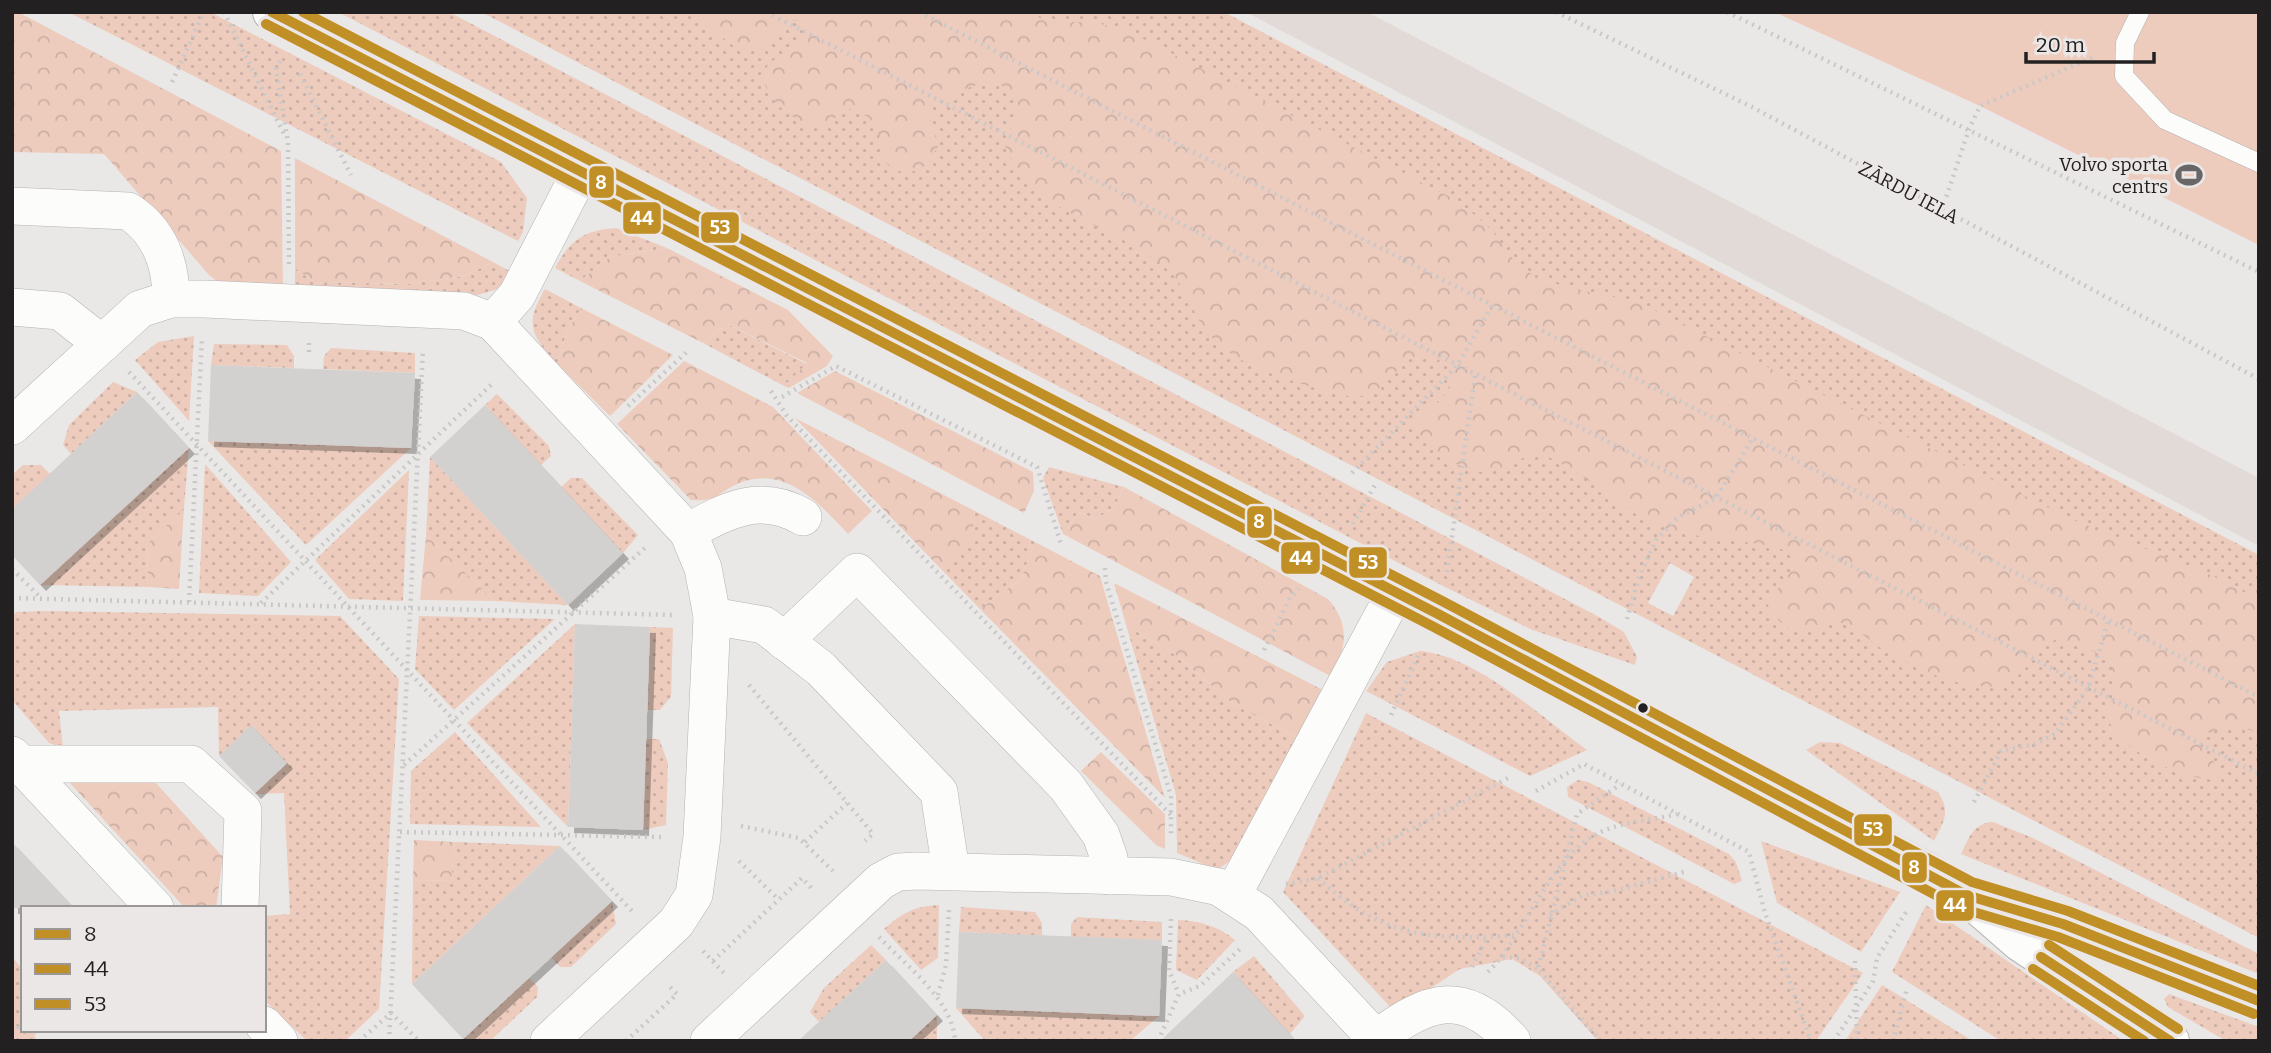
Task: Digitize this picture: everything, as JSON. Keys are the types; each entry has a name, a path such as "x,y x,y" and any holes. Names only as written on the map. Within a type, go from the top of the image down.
{"street":[{"path":"272,12 1438,614 1929,873 1966,895 2020,942 2170,1041"},
{"path":"493,322 522,287 580,173"},
{"path":"12,206 122,209 133,215 159,243 188,299"},
{"path":"12,426 140,309 188,299 464,311 493,322 682,526 704,568 712,616 702,828 694,895 667,932 548,1041"},
{"path":"12,307 60,311 102,344"},
{"path":"682,526 758,504 778,505 803,517"},
{"path":"783,641 857,572 1066,786 1101,835 1109,858 1110,876"},
{"path":"1233,894 1395,593"},
{"path":"712,616 764,625 821,669 939,792 951,871"},
{"path":"16,759 153,906"},
{"path":"16,759 191,764 243,811 240,906"},
{"path":"709,1041 881,881 898,872 951,871 1171,877 1197,881 1233,894 1268,923 1377,1040 1419,1010 1452,1004 1492,1018 1512,1041"},
{"path":"1966,895 2063,924 2259,1001"},
{"path":"266,1027 279,1041"}],"lane":[{"path":"2140,12 2125,43 2124,76 2165,120 2259,163"}],"path":[{"path":"172,82 204,12"},
{"path":"224,12 231,33 288,142"},
{"path":"765,12 2259,774"},
{"path":"919,12 2259,697"},
{"name":"ZĀRDU IELA","path":"1556,12 1752,107 2259,379"},
{"path":"1727,12 2259,272"},
{"path":"1942,210 1969,129 1980,106 2125,43"},
{"path":"284,50 276,69 288,142 289,303"},
{"path":"295,66 351,174"},
{"path":"188,299 196,444 188,602"},
{"path":"1352,473 1457,366 1493,304"},
{"path":"389,1041 425,310"},
{"path":"102,344 560,835 667,932 713,961 751,1001"},
{"path":"596,435 689,350"},
{"path":"260,604 522,356"},
{"path":"782,397 836,366 1037,467 1060,544"},
{"path":"1391,715 1438,614 1455,528 1475,375"},
{"path":"771,391 787,416 1171,815"},
{"path":"1627,619 1639,577 1656,540 1678,517 1716,498 1753,438"},
{"path":"403,766 573,612 682,526"},
{"path":"1105,568 1106,582 1171,796"},
{"path":"12,569 41,598"},
{"path":"14,599 712,616"},
{"path":"1974,802 2001,751 2035,744 2055,734 2088,688 2109,618"},
{"path":"711,656 731,663 873,834"},
{"path":"1536,792 1584,764 1749,852 1765,913 1811,1041"},
{"path":"1233,894 1318,878 1508,778"},
{"path":"1538,969 1577,814 1621,784"},
{"path":"805,842 847,803"},
{"path":"1452,1004 1503,957 1565,857 1606,829 1678,814"},
{"path":"400,832 560,835 702,828 805,842 834,871"},
{"path":"938,995 946,965 951,871"},
{"path":"1550,915 1583,895 1614,891 1687,871"},
{"path":"1171,877 1169,971 1179,994"},
{"path":"713,961 802,878"},
{"path":"1318,878 1347,901 1405,932 1454,939 1518,934"},
{"path":"1834,1041 1873,981 1877,958 1910,905"},
{"path":"852,908 916,977 938,995 957,1040"},
{"path":"1156,1040 1179,994 1200,986 1268,923"},
{"path":"1503,957 1520,958 1538,969 1601,1041"},
{"path":"1854,961 1857,1041"},
{"path":"1893,1041 1907,988"},
{"path":"626,1041 677,994"},
{"path":"359,1041 391,1013"},
{"path":"391,1013 419,1041"}],"shaded area":[{"path":"1246,12 1367,12 2259,478 2259,546"}],"green space":[{"path":"12,12 18,12 281,151 283,288 218,282 104,154 12,152"},
{"path":"68,12 210,12 501,162 527,198 523,232 518,241"},
{"path":"338,12 449,12 1599,617 1624,632 1637,657 1635,665 1530,629 1445,587"},
{"path":"481,12 1224,12 2259,555 2259,938","holes":["1670,563 1694,577 1673,616 1648,603"]},
{"path":"680,12 1019,12 1052,21 1097,23 1126,30 1452,198 1486,225 1523,269 1530,273 1571,288 1644,305 2071,519 2213,576 2259,600 2259,733 2237,726 2207,733 2200,745 2219,768 2218,779 2190,776 2139,753 2115,731 2108,716 2115,676 2105,659 2087,648 2055,640 2014,680 1999,686 1984,686 1969,685 1923,671 1843,623 1830,622 1805,632 1791,629 1779,621 1767,603 1793,569 1792,555 1779,548 1663,527 1632,511 1561,463 1545,456 1535,454 1495,471 1482,472 1466,468 1436,451 1424,440 1415,424 1445,395 1448,388 1449,367 1433,357 1421,355 1411,359 1374,392 1361,396 1345,396 1289,380 1230,353 1207,332 1179,282 1167,269 1124,240 1055,204 1035,189 1018,170 1005,146 1018,105 1010,92 1001,85 980,84 934,103 930,117 938,147 921,170 904,172 893,169 887,163 876,127 865,115 844,107 826,129 804,123 794,117 770,95 762,74 774,60 801,38 807,21 788,24 771,40 748,52 735,47 700,20"},
{"name":"Volvo sporta centrs","path":"1774,12 2259,12 2259,245 1980,106"},
{"path":"295,158 493,262 464,276 409,284 314,282 295,268"},
{"path":"616,228 667,248 610,257 580,281 555,268 566,250 579,238 595,231"},
{"path":"667,248 788,310 833,356 827,366 789,388 784,386 807,363 727,324 703,343 580,281 610,257"},
{"path":"493,262 513,273 498,289 478,295 295,288 295,268 314,282 409,284 464,276"},
{"path":"545,289 581,308 567,332 557,364 541,345 533,329 534,311"},
{"path":"581,308 673,355 610,416 557,364 567,332"},
{"path":"727,324 807,364 784,386 703,343"},
{"path":"194,336 189,421 135,360 158,342"},
{"path":"214,344 287,345 294,356 294,368 211,365"},
{"path":"331,348 415,353 415,373 323,369 324,356"},
{"path":"684,361 773,407 872,511 848,534 812,498 784,482 769,478 752,479 735,485 710,499 691,500 617,424"},
{"path":"835,371 1033,472 1034,491 1024,513 797,393"},
{"path":"113,382 137,392 71,454 63,445 69,425"},
{"path":"497,394 549,446 551,456 541,465 485,405"},
{"path":"795,418 975,511 971,546 941,569"},
{"path":"208,441 411,448 306,545"},
{"path":"189,448 184,508 147,544 148,587 40,585"},
{"path":"430,457 568,605 495,601 426,535"},
{"path":"205,464 291,562 258,596 199,593"},
{"path":"23,465 41,465 50,474 12,509 12,475"},
{"path":"1049,467 1124,487 1114,508 1096,519 1079,512 1063,534 1043,478"},
{"path":"409,470 403,601 349,599 315,560"},
{"path":"571,478 582,478 638,535 623,553 561,487"},
{"path":"1124,487 1328,599 1336,609 1344,637 1334,678 1063,534 1079,512 1096,519 1114,508"},
{"path":"184,508 179,589 148,587 147,544"},
{"path":"975,511 1035,542 1021,579 980,609 941,569 970,546"},
{"path":"426,535 495,601 420,600"},
{"path":"1035,542 1100,576 1165,798 980,609 1021,579"},
{"path":"1114,583 1327,692 1300,739 1233,704 1176,655 1126,625"},
{"path":"16,612 340,616 399,679 379,1009 345,1041 307,1041 266,1002 266,916 290,914 284,793 254,794 286,764 251,726 219,756 218,707 59,711 63,748 49,743 12,700 12,617"},
{"path":"419,616 555,619 454,710 415,669"},
{"path":"575,624 568,827 467,723"},
{"path":"1126,625 1176,655 1233,704 1300,739 1233,859 1217,870 1177,853 1176,795"},
{"path":"650,627 673,628 671,697 660,710 648,710"},
{"path":"1420,651 1442,655 1486,676 1587,750 1530,776 1366,691 1387,662"},
{"path":"1366,713 1863,973 1816,1041 1598,1041 1540,976 1512,959 1460,969 1395,1012 1283,892"},
{"path":"455,732 541,827 410,824 411,771"},
{"path":"646,739 659,739 668,763 666,825 643,830"},
{"path":"1820,742 1840,743 1938,792 1944,805 1945,816 1934,841 1806,750"},
{"path":"1101,752 1165,814 1165,849 1156,845 1081,771"},
{"path":"1578,780 1588,782 1729,854 1736,862 1742,881 1734,884 1568,797 1567,787"},
{"path":"69,782 155,782 223,857 216,906 183,906"},
{"path":"1993,822 2033,838 2259,954 2259,974 1961,854 1976,828"},
{"path":"414,840 455,842 451,881 413,880"},
{"path":"1761,841 1900,892 1861,952 1777,903"},
{"path":"455,842 560,846 412,984 413,880 451,881"},
{"path":"612,901 616,924 571,967 560,967 551,957"},
{"path":"939,905 938,958 921,970 884,929 909,911"},
{"path":"1926,905 2124,1041 2001,1041 1892,972"},
{"path":"961,907 1035,912 1042,923 1042,936 959,932"},
{"path":"1077,917 1162,922 1162,940 1071,937 1071,924"},
{"path":"1178,920 1208,925 1235,940 1197,980 1176,970"},
{"path":"871,945 886,960 819,1022 810,1012 824,988"},
{"path":"1254,956 1305,1016 1290,1034 1233,972"},
{"path":"12,957 21,967 21,1032 37,1032 34,1036 38,1041 16,1041 12,1036"},
{"path":"529,978 538,987 537,997 490,1041 463,1039"},
{"path":"1882,985 1973,1041 1845,1041"},
{"path":"2169,994 2259,1027 2259,1041 2226,1041 2168,1007 2164,999"},
{"path":"956,1008 1159,1016 1130,1041 985,1041"},
{"path":"937,1015 937,1041 909,1041"}],"building":[{"path":"211,365 415,373 411,448 208,441"},
{"path":"137,392 189,448 40,585 12,555 12,509"},
{"path":"485,405 623,553 568,605 430,457"},
{"path":"575,624 650,627 643,830 568,827"},
{"path":"251,725 287,763 255,793 219,756"},
{"path":"12,842 72,906 12,908"},
{"path":"560,846 612,901 463,1039 412,984"},
{"path":"959,932 1162,940 1159,1016 956,1008"},
{"path":"886,960 937,1015 909,1041 798,1041"},
{"path":"1233,972 1296,1041 1160,1041"}],"transit line":[{"name":"8","path":"272,12 1438,614 1966,895 2063,924 2259,1001"},
{"name":"53","path":"303,12 1444,602 1972,882 2068,911 2259,986"},
{"name":"44","path":"266,24 1432,626 1960,908 2058,937 2254,1014"},
{"name":"53","path":"2049,945 2178,1029"},
{"name":"8","path":"2041,957 2170,1041"},
{"name":"44","path":"2033,969 2144,1041"}],"place":[{"name":"Volvo sporta centrs","path":"2189,175"}]}
